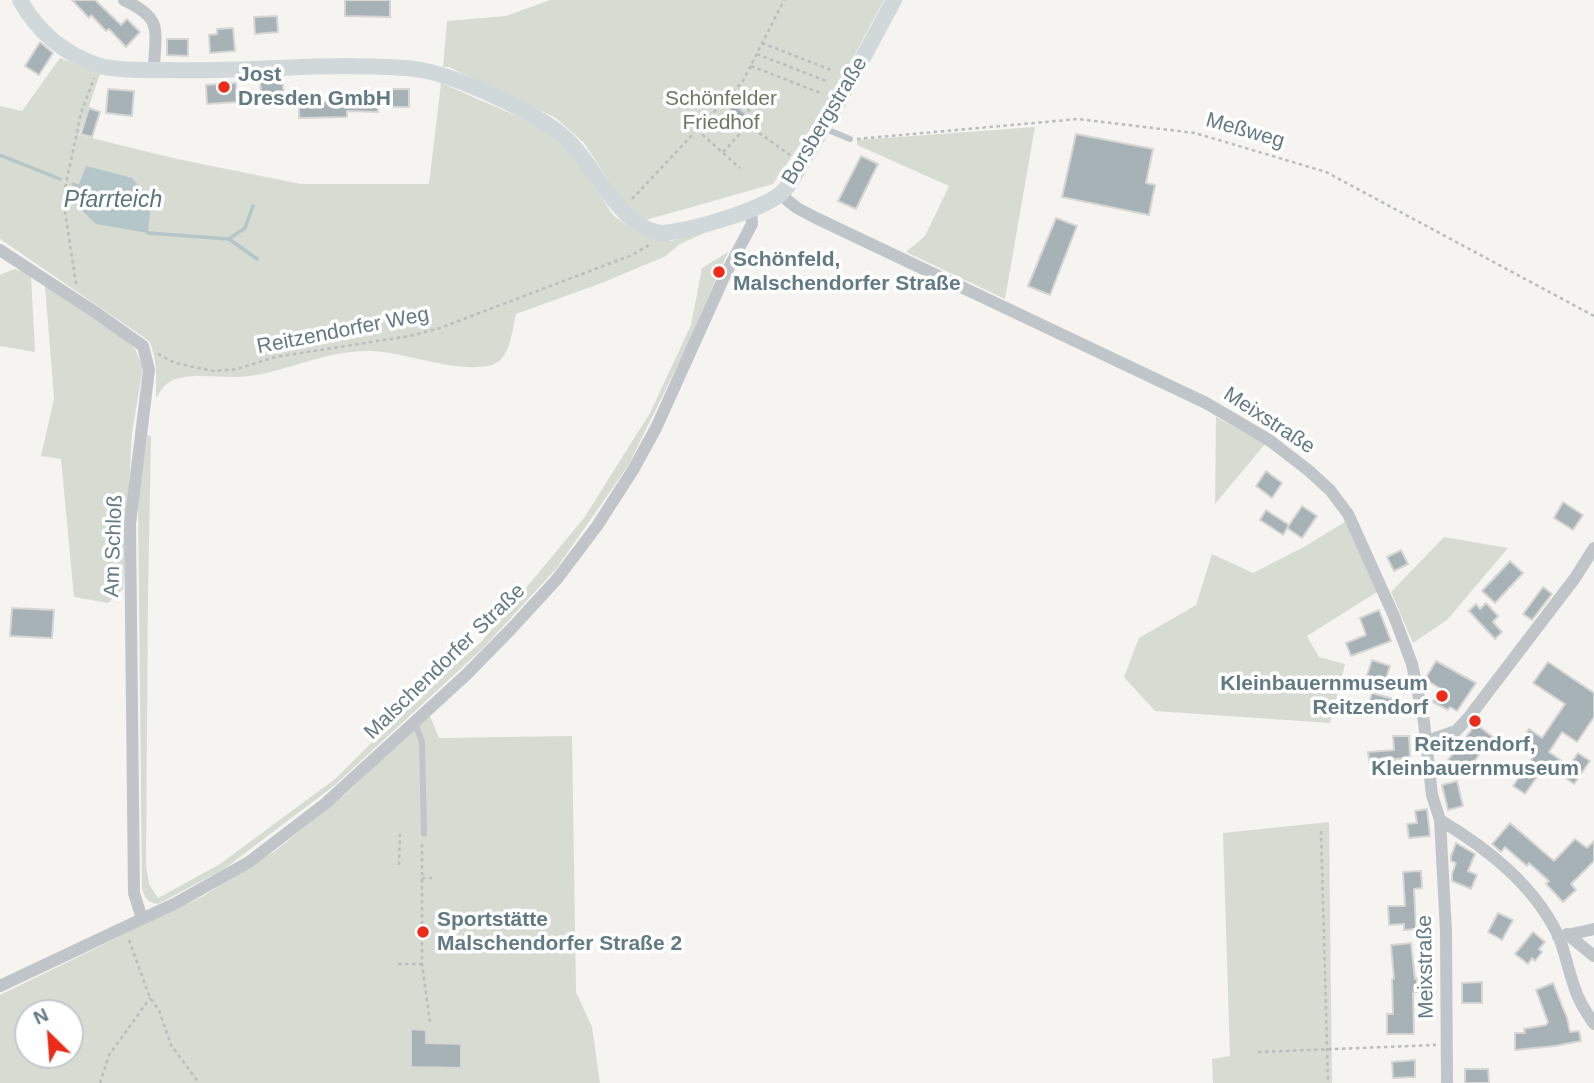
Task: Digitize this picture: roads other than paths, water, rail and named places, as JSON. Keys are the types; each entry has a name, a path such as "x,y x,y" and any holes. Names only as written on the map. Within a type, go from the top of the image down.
{"street":[{"path":"20,0 51,40 69,52 99,66 154,70 155,30 152,19 147,12 124,0"},
{"name":"Borsbergstraße","path":"154,70 362,66 421,70 446,77 539,119 563,136 583,155 622,209 641,225 660,233 685,229 751,209 781,195 824,128 894,0"},
{"name":"Meixstraße","path":"781,195 816,218 1206,403 1269,440 1330,490 1348,514 1368,554 1412,664 1427,741 1432,794 1440,820 1446,931 1447,1083"},
{"name":"Malschendorfer Straße","path":"0,986 142,919 249,862 326,803 513,627 556,579 597,526 633,470 656,428 725,275 752,224 751,209"},
{"name":"Am Schloß","path":"1,253 78,301 142,346 149,370 130,524 134,893 142,919"},
{"path":"1427,741 1456,732 1469,717 1575,578 1594,548"},
{"path":"1440,820 1477,842 1515,876 1563,935 1594,956"},
{"path":"1563,935 1594,929"},
{"path":"1563,935 1575,990 1594,1024"}],"lane":[{"path":"824,128 850,139"},
{"path":"414,721 422,742 424,834"}],"water":[{"name":"Pfarrteich","path":"86,166 132,178 151,201 148,233 96,224 72,201"}],"waterway":[{"path":"0,155 60,179"},
{"path":"73,184 78,186"},
{"path":"229,239 245,228 253,206"},
{"path":"148,233 229,239 257,259"}],"place":[{"name":"Jost Dresden GmbH","path":"224,87"},
{"name":"Schönfeld, Malschendorfer Straße","path":"719,272"},
{"name":"Kleinbauernmuseum Reitzendorf","path":"1442,696"},
{"name":"Reitzendorf, Kleinbauernmuseum","path":"1475,721"},
{"name":"Sportstätte Malschendorfer Straße 2","path":"423,932"}],"park label":[{"name":"Schönfelder Friedhof","path":"721,111"}]}
